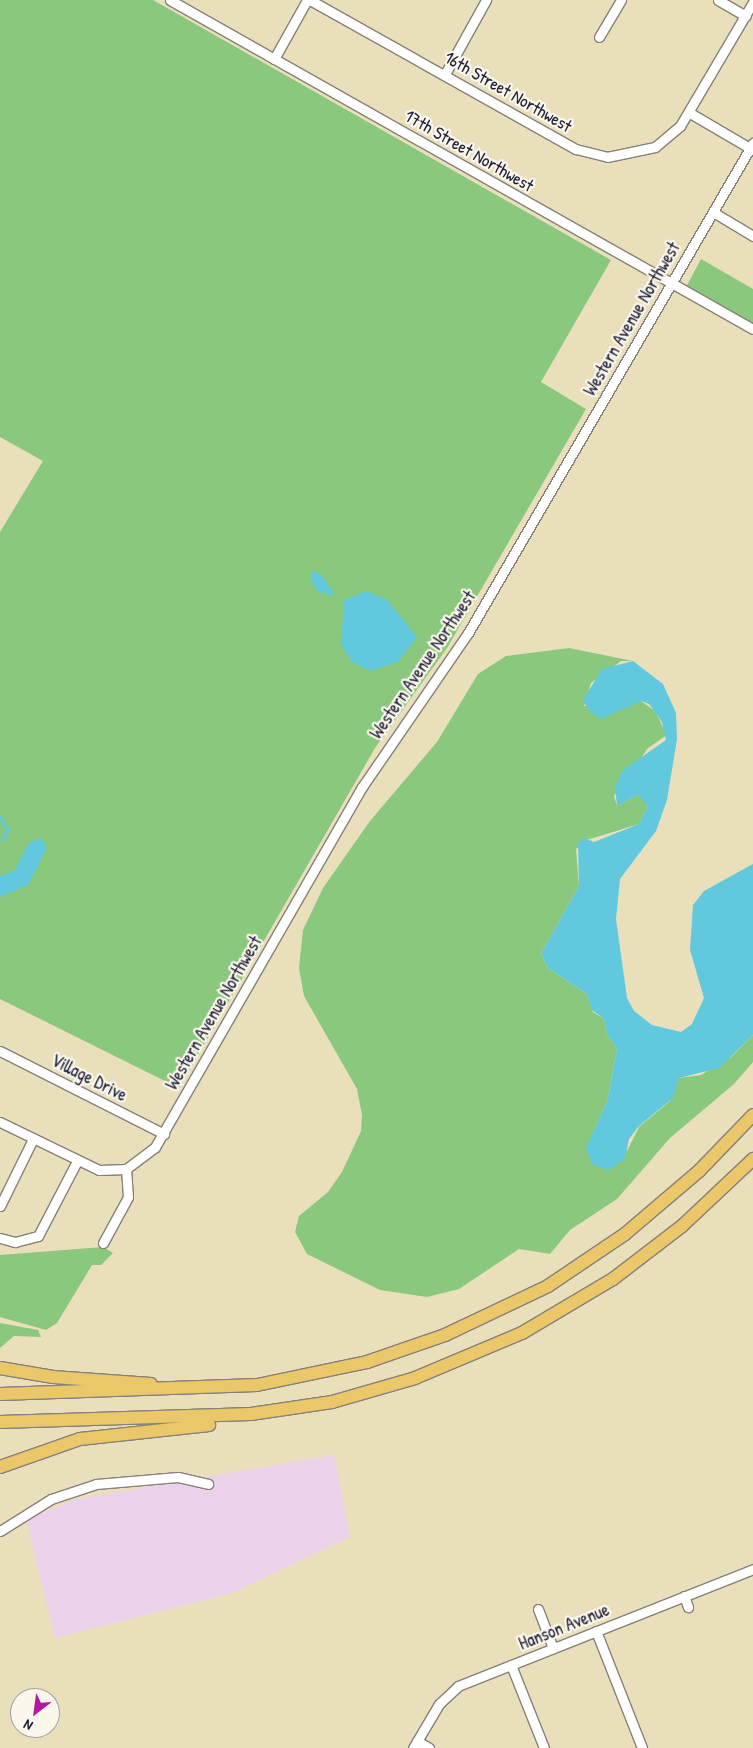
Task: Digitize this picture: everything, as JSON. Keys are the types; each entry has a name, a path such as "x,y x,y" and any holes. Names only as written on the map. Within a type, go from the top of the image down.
{"highway":[{"path":"0,1394 231,1387 367,1362 446,1335 525,1298 576,1268 650,1214 753,1114"},
{"path":"0,1467 80,1438 242,1421 332,1402 444,1367 552,1317 657,1247 753,1159"},
{"path":"0,1368 75,1379 231,1387"},
{"path":"0,1422 210,1418 332,1402"}],"street":[{"name":"17th Street Northwest","path":"170,0 753,329"},
{"path":"274,59 309,0"},
{"name":"16th Street Northwest","path":"309,0 445,74 576,149 607,157 655,147 690,113 753,2"},
{"path":"445,74 486,0"},
{"path":"599,37 621,0"},
{"path":"718,0 746,16"},
{"path":"690,113 752,147"},
{"name":"Western Avenue Northwest","path":"126,1169 147,1157 164,1134 362,787 468,633 752,147"},
{"path":"713,212 753,236"},
{"name":"Village Drive","path":"0,1051 164,1134"},
{"path":"0,1122 99,1170 126,1169 128,1197 103,1244"},
{"path":"0,1206 33,1139"},
{"path":"0,1238 15,1242 38,1236 77,1161"},
{"path":"0,1531 51,1499 96,1484 178,1477 208,1484"},
{"name":"Hanson Avenue","path":"415,1744 452,1691 511,1665 753,1569"},
{"path":"684,1596 688,1608"},
{"path":"538,1609 553,1648"},
{"path":"596,1631 642,1748"},
{"path":"511,1665 544,1748"},
{"path":"415,1744 429,1748"}],"shaded area":[{"path":"334,1455 350,1537 232,1593 55,1638 26,1519 77,1499"}],"green space":[{"path":"0,0 153,0 611,260 541,382 586,409 447,648 375,748 179,1088 0,999 0,532 43,461 0,437"},
{"path":"701,259 753,289 753,326 685,289"},
{"path":"569,648 633,661 621,661 591,683 584,706 641,701 655,711 667,735 648,748 614,796 617,806 638,795 643,797 648,806 639,824 587,840 576,849 579,886 541,954 548,968 587,994 593,1012 604,1019 607,1034 617,1049 607,1102 593,1133 627,1151 639,1127 670,1101 679,1078 701,1075 731,1057 753,1035 753,1062 734,1084 670,1138 617,1199 570,1230 550,1254 519,1249 459,1289 427,1297 380,1290 307,1254 295,1232 299,1216 328,1192 342,1172 361,1131 362,1115 357,1089 304,996 299,968 303,930 323,888 370,821 437,742 478,674 506,656"},
{"path":"103,1247 113,1253 101,1265 92,1265 57,1323 46,1330 0,1317 0,1255"},
{"path":"0,1323 38,1330 41,1337 14,1336 0,1348"}],"water":[{"path":"312,571 322,575 335,596 318,592 311,581"},
{"path":"366,591 387,600 417,637 398,662 371,671 352,662 341,645 344,600"},
{"path":"633,661 663,684 676,713 677,739 667,800 656,831 620,879 616,919 627,998 634,1011 652,1025 681,1032 692,1024 704,998 690,950 693,905 704,891 753,864 753,1035 719,1068 679,1078 673,1098 638,1127 629,1139 625,1159 608,1170 592,1164 586,1148 607,1102 617,1049 607,1034 604,1019 592,1010 587,994 548,968 541,954 579,886 578,843 584,838 594,842 639,824 648,806 638,795 617,806 615,787 623,770 666,740 662,722 649,704 641,701 601,719 589,711 583,700 602,669"},
{"path":"41,838 47,848 28,885 0,897 0,876 14,871 29,843"}],"waterway":[{"path":"0,817 8,829 3,840"}]}
